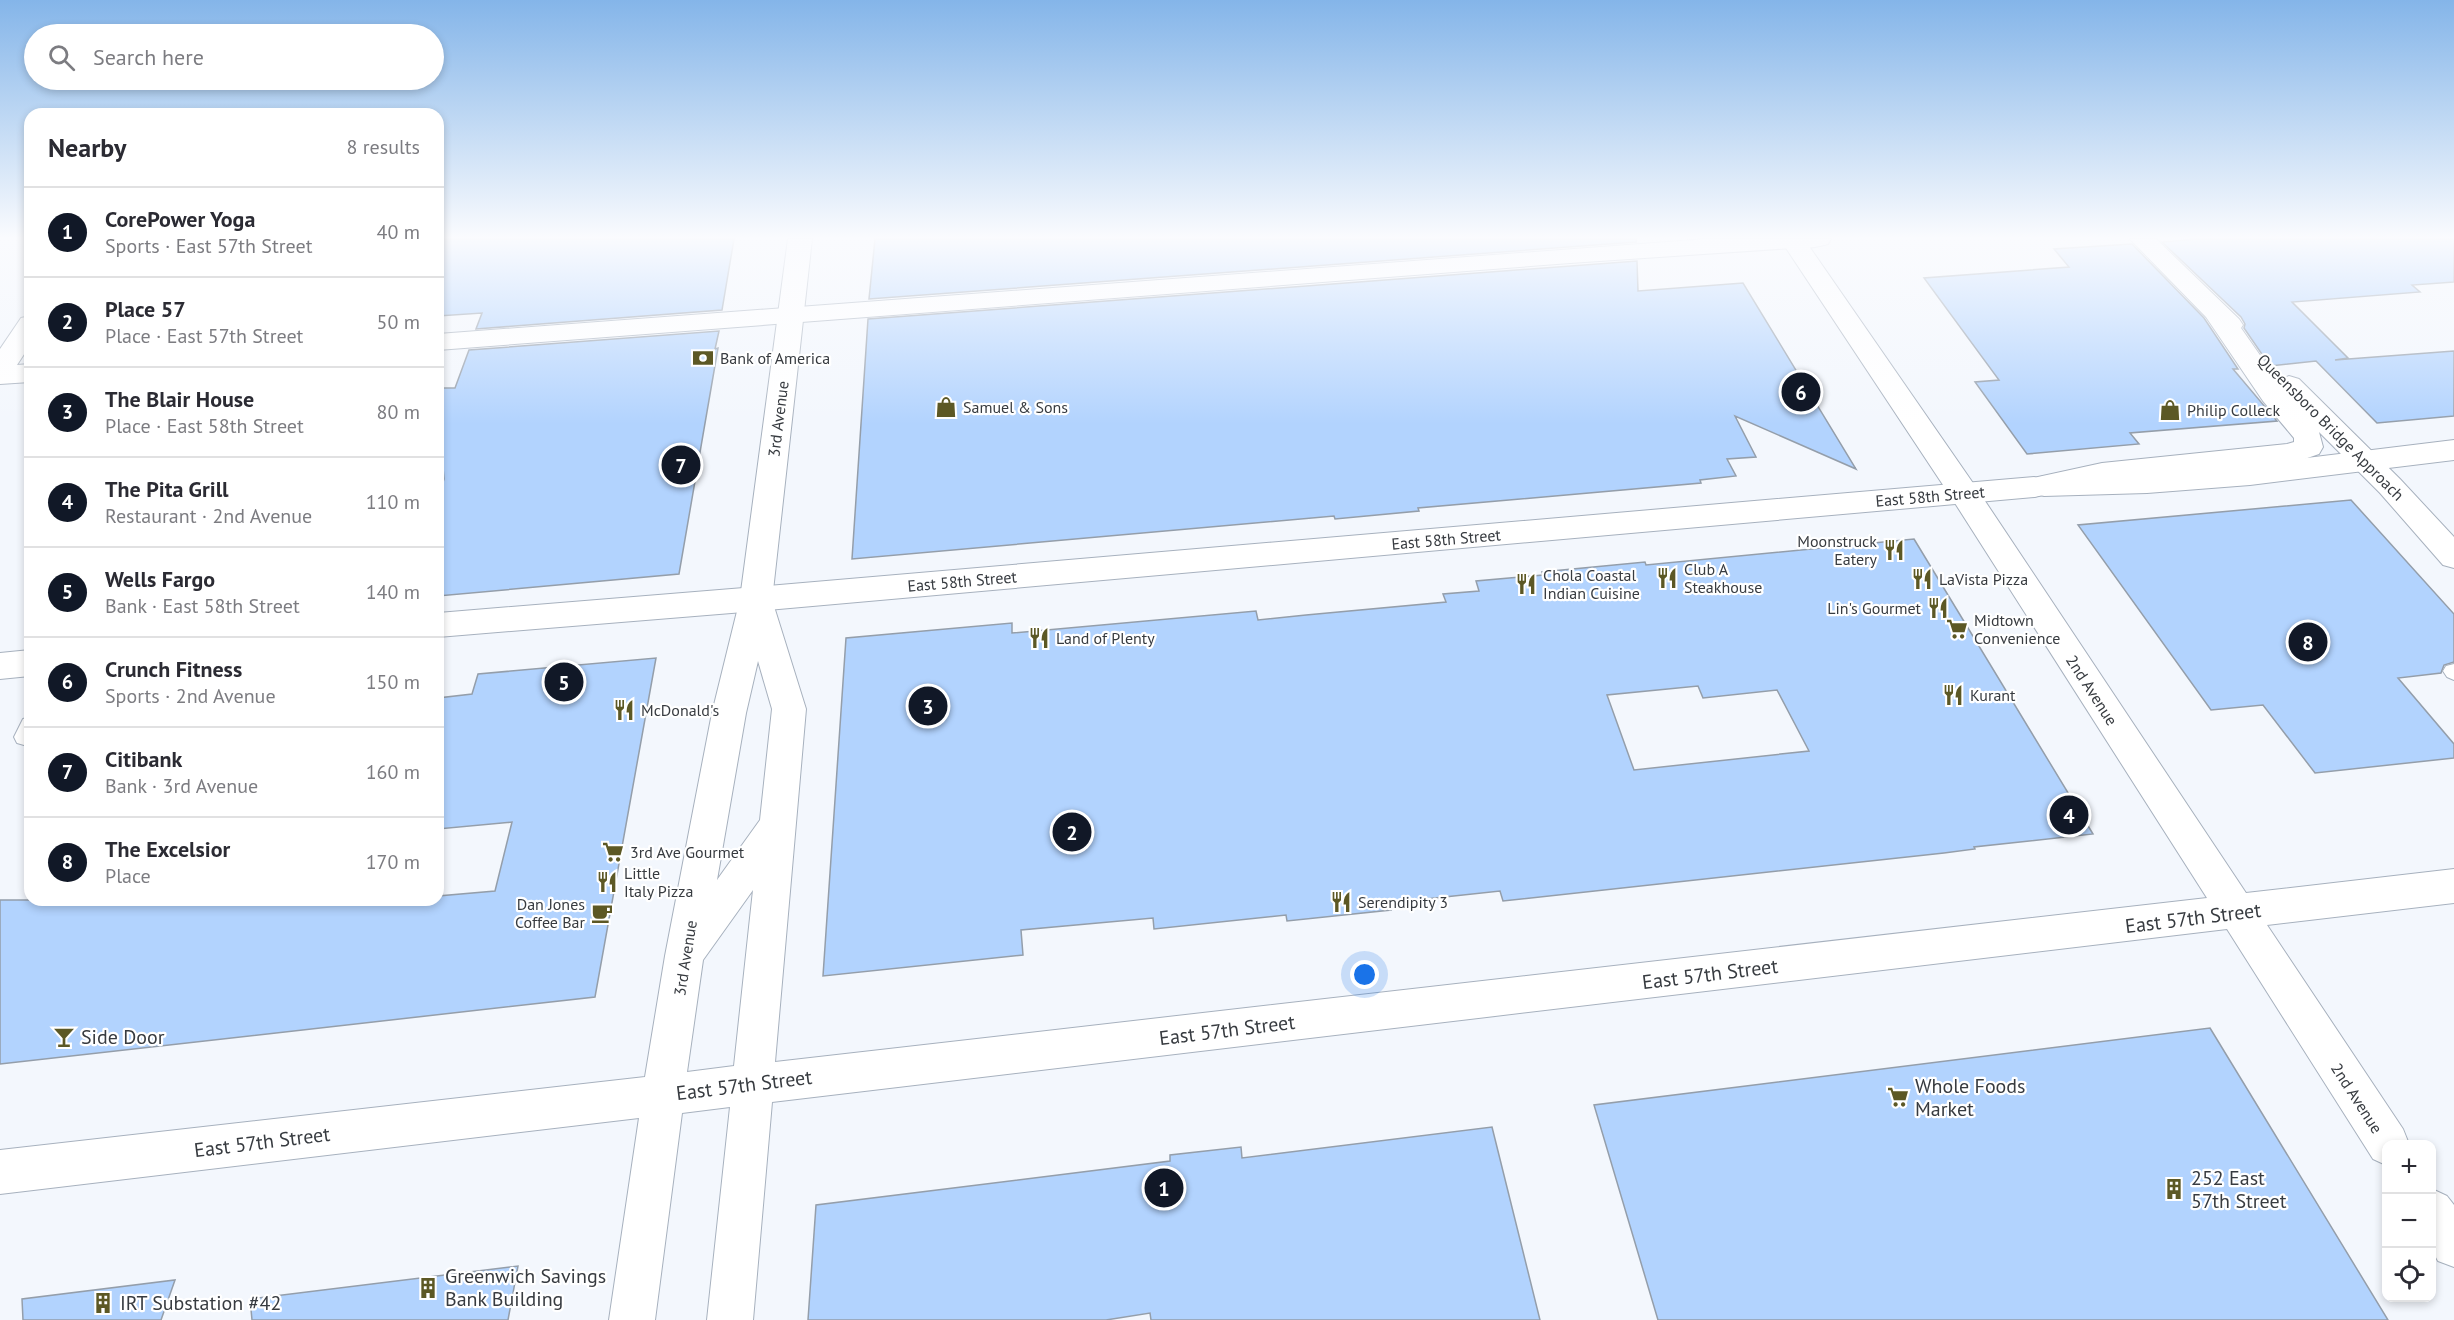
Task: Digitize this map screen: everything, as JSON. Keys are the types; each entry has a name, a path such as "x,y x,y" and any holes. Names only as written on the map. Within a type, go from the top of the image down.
{"main road":[{"name":"3rd Avenue","path":"632,1320 684,956 729,713 756,598 792,301"},
{"path":"444,342 977,301"},
{"name":"2nd Avenue","path":"1834,301 1964,493 2235,913 2385,1140"},
{"name":"Queensboro Bridge Approach","path":"2205,301 2365,461 2454,557"},
{"path":"2034,487 2102,473 2290,454 2309,447 2308,437 2304,431 2273,395 2215,310"},
{"path":"0,370 24,333"},
{"path":"0,375 24,373"},
{"name":"East 58th Street","path":"444,624 2034,487 2113,485 2317,468 2454,450"},
{"name":"3rd Avenue","path":"730,1320 789,710 756,598"},
{"path":"0,666 24,664"},
{"path":"684,956 779,822"},
{"name":"East 57th Street","path":"0,1172 2454,886"},
{"path":"2436,1217 2454,1245"}],"building":[{"path":"444,301 724,301 722,310 476,329 482,313 444,316"},
{"path":"1112,301 1754,301 1856,469 1735,416 1756,457 1727,459 1736,476 1700,480 1701,483 1418,508 1419,511 1335,519 1334,516 852,559 868,319"},
{"path":"1941,301 2187,301 2204,318 2238,369 2233,369 2277,421 2130,433 2139,444 2027,454 1975,382 1999,380"},
{"path":"2224,301 2310,301 2292,302 2348,358 2335,360 2454,351 2454,416 2377,423 2316,361 2270,366 2244,328 2245,324"},
{"path":"719,331 679,574 444,595 444,388 455,388 469,350"},
{"path":"2351,500 2454,614 2454,662 2444,665 2441,673 2398,678 2454,744 2454,758 2315,773 2263,705 2211,710 2078,525"},
{"path":"1914,539 2093,834 1974,847 1975,849 1944,853 1503,901 1500,891 1389,903 1391,910 1287,921 1286,915 1154,929 1153,918 1021,930 1023,955 823,976 846,638 1012,623 1012,633 1256,611 1258,620 1446,602 1443,594 1479,591 1476,581 1645,562 1646,565","holes":["1698,686 1703,698 1777,690 1809,751 1634,770 1607,695"]},
{"path":"656,658 595,997 0,1064 0,900 24,900 24,906 444,906 444,895 495,891 512,822 444,828 444,697 472,694 478,674"},
{"path":"2210,1028 2388,1320 1658,1320 1594,1105"},
{"path":"1492,1127 1540,1320 1151,1320 1150,1313 1106,1320 808,1320 816,1205 1170,1161 1170,1155 1241,1147 1242,1158"},
{"name":"Greenwich Savings Bank Building","path":"518,1266 508,1320 252,1320 250,1299"},
{"name":"IRT Substation #42","path":"175,1280 161,1320 23,1320 22,1299"}],"place":[{"name":"Bank of America","path":"703,358"},
{"name":"Crunch Fitness","path":"1801,392"},
{"name":"Samuel & Sons","path":"946,407"},
{"name":"Philip Colleck","path":"2170,410"},
{"name":"Citibank","path":"681,465"},
{"name":"Moonstruck Eatery","path":"1894,550"},
{"name":"Club A Steakhouse","path":"1667,578"},
{"name":"LaVista Pizza","path":"1922,579"},
{"name":"Chola Coastal Indian Cuisine","path":"1526,584"},
{"name":"Lin's Gourmet","path":"1938,608"},
{"name":"Midtown Convenience","path":"1957,629"},
{"name":"Land of Plenty","path":"1039,638"},
{"name":"The Excelsior","path":"2308,642"},
{"name":"Wells Fargo","path":"564,682"},
{"name":"Kurant","path":"1953,695"},
{"name":"The Blair House","path":"928,706"},
{"name":"McDonald's","path":"624,710"},
{"name":"The Pita Grill","path":"2069,815"},
{"name":"Place 57","path":"1072,832"},
{"name":"3rd Ave Gourmet","path":"613,852"},
{"name":"Little Italy Pizza","path":"607,882"},
{"name":"Serendipity 3","path":"1341,902"},
{"name":"Dan Jones Coffee Bar","path":"602,913"},
{"name":"Side Door","path":"64,1037"},
{"name":"Whole Foods Market","path":"1898,1097"},
{"name":"CorePower Yoga","path":"1164,1188"},
{"name":"252 East 57th Street","path":"2174,1189"},
{"name":"Greenwich Savings Bank Building","path":"428,1288"},
{"name":"IRT Substation #42","path":"103,1303"}]}
